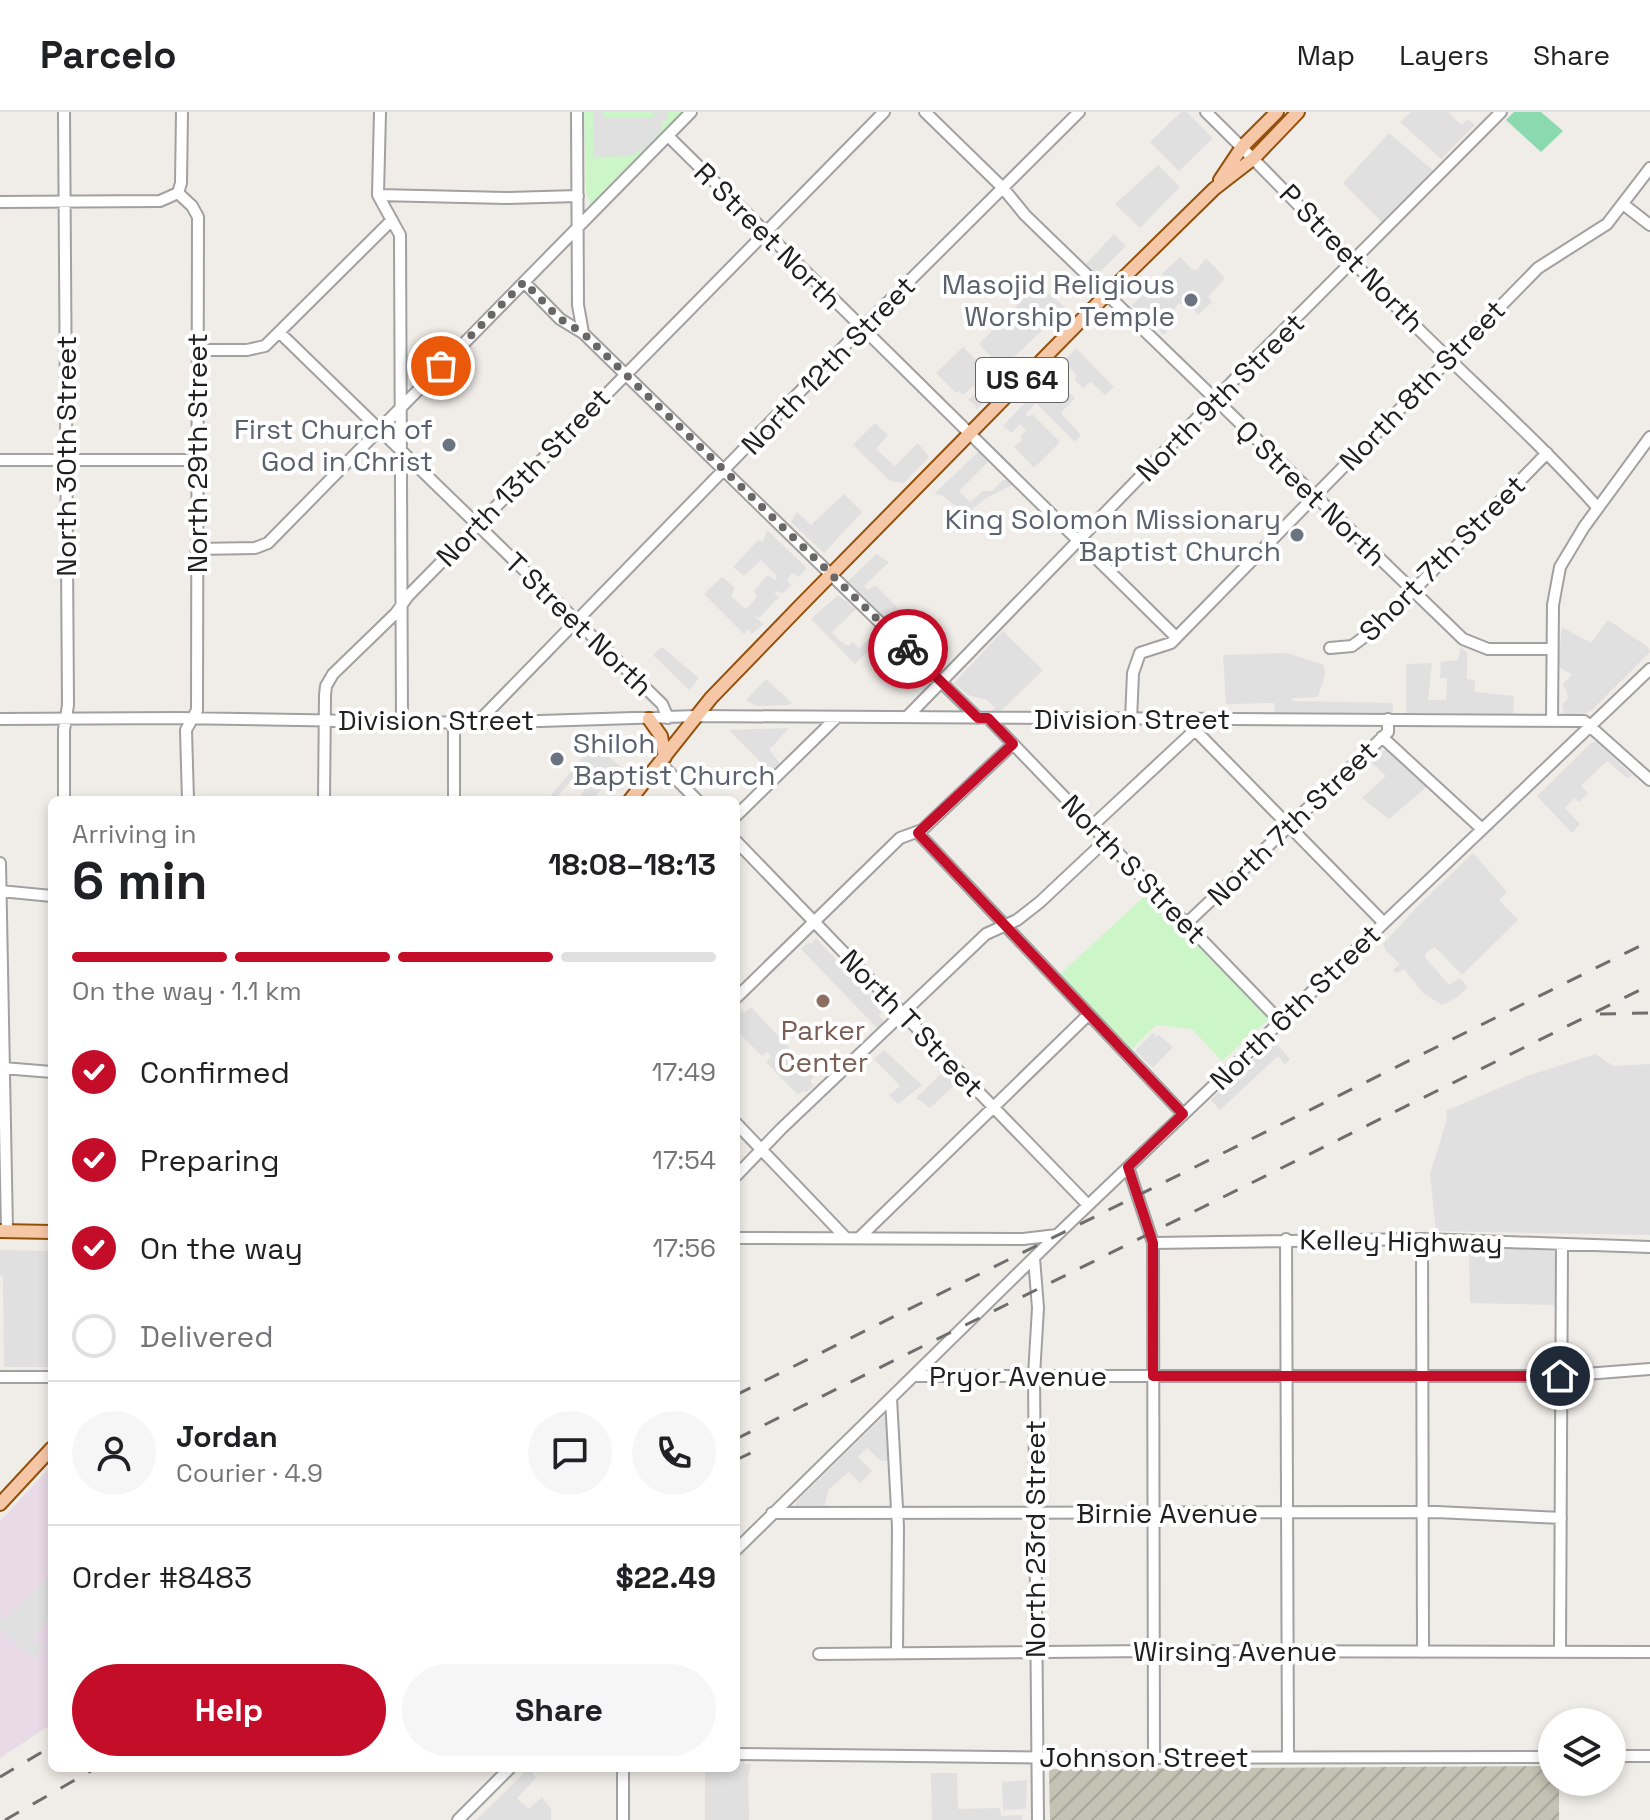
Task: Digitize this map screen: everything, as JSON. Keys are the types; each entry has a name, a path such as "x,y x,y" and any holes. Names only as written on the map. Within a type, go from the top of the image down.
{"main road":[{"name":"US 64","path":"1214,189 1242,147 1277,112"},
{"name":"US 64","path":"633,796 711,698 1107,294 1214,189 1254,158 1298,112"},
{"path":"649,719 662,739 662,760"},
{"path":"4,1231 48,1232"},
{"path":"0,1504 48,1452"}],"street":[{"name":"North 30th Street","path":"64,112 68,705 64,796"},
{"path":"0,202 160,201 178,193 181,183 182,112"},
{"path":"380,112 378,195 400,235 402,721"},
{"path":"577,112 578,305 583,333"},
{"path":"196,549 262,547 691,112"},
{"name":"North 13th Street","path":"324,796 324,719 328,680 884,112"},
{"name":"Q Street North","path":"925,112 1003,188 1025,215 1466,641 1488,649 1552,649"},
{"name":"North 12th Street","path":"477,723 725,472 861,329 1079,112"},
{"name":"P Street North","path":"1206,112 1382,292 1547,453 1598,508"},
{"name":"North 9th Street","path":"907,717 1501,112"},
{"name":"R Street North","path":"669,137 1176,637"},
{"name":"North 8th Street","path":"1131,720 1137,656 1147,649 1171,643 1547,260 1607,224 1650,168"},
{"name":"North 29th Street","path":"178,193 192,206 198,217 197,710 186,730 188,796"},
{"path":"378,195 578,196"},
{"path":"1623,204 1650,225"},
{"path":"198,350 257,349 265,346 392,220"},
{"name":"North S Street","path":"524,282 560,319 583,333 941,682 1013,744 1280,1021"},
{"name":"T Street North","path":"280,333 662,704 668,718"},
{"path":"1552,720 1553,605 1560,567 1568,550 1650,437"},
{"name":"Short 7th Street","path":"1330,648 1352,646 1364,639 1414,592 1547,453"},
{"path":"0,460 196,460"},
{"name":"North 6th Street","path":"740,1546 1088,1205 1650,669"},
{"name":"Division Street","path":"0,719 324,719 477,723 697,716 1131,720 1194,724 1388,719 1584,721 1591,726"},
{"path":"740,812 837,717"},
{"name":"North 7th Street","path":"1186,924 1388,732 1388,719"},
{"path":"454,722 454,796"},
{"path":"1092,826 1194,724 1384,923"},
{"path":"1591,726 1650,780"},
{"path":"1382,737 1482,829"},
{"path":"740,994 900,838 905,834 918,833 1013,744"},
{"path":"662,760 694,796"},
{"path":"918,833 1183,1114"},
{"path":"740,1172 986,934 1005,926 1040,902 1106,840"},
{"name":"North T Street","path":"740,845 1088,1205"},
{"path":"0,863 4,1231"},
{"path":"0,891 48,896"},
{"path":"859,1238 1088,1015"},
{"path":"2,1063 48,1071"},
{"path":"740,1127 846,1238"},
{"path":"1128,1167 1151,1238 1154,1758"},
{"path":"740,1238 1023,1239 1057,1235"},
{"name":"Kelley Highway","path":"1151,1238 1422,1239 1650,1247"},
{"path":"1286,1239 1288,1756"},
{"path":"1422,1239 1423,1652"},
{"path":"1560,1652 1562,1245"},
{"name":"North 23rd Street","path":"1034,1258 1038,1308 1034,1375 1038,1820"},
{"name":"Pryor Avenue","path":"914,1376 1560,1376 1650,1369"},
{"path":"0,1377 48,1377"},
{"path":"891,1398 897,1514 897,1653"},
{"name":"Birnie Avenue","path":"772,1513 1424,1512 1561,1518"},
{"name":"Wirsing Avenue","path":"819,1654 1036,1651 1650,1652"},
{"name":"Johnson Street","path":"740,1754 1154,1758 1538,1757"},
{"path":"1626,1756 1650,1756"},
{"path":"458,1820 506,1772"},
{"path":"623,1772 623,1820"}],"shaded area":[{"path":"593,112 603,112 603,117 653,117 653,112 668,112 668,121 662,121 661,131 653,139 655,141 645,151 636,151 636,156 593,157"},
{"path":"1181,112 1187,112 1213,138 1179,171 1150,142"},
{"path":"1411,112 1448,112 1461,125 1468,119 1475,125 1441,159 1400,122"},
{"path":"1389,133 1435,172 1384,224 1343,183"},
{"path":"1158,165 1180,187 1140,228 1115,204"},
{"path":"1114,234 1126,246 1096,276 1084,266"},
{"path":"1180,257 1193,270 1197,270 1206,258 1225,278 1208,297 1212,302 1198,315 1188,302 1184,305 1179,303 1165,321 1170,327 1164,335 1132,305 1154,284 1159,288 1169,280 1162,274"},
{"path":"1037,284 1066,308 1002,368 979,344"},
{"path":"963,347 993,377 989,380 999,386 976,410 968,400 977,391 973,386 963,395 959,391 956,393 936,373"},
{"path":"1076,348 1114,387 1105,395 1091,382 1083,388 1070,368 1052,385 1054,389 1060,385 1075,398 1061,413 1081,435 1075,442 1036,403 1026,414 1028,417 1032,414 1060,442 1034,468 1014,447 1022,440 1020,437 1026,430 1020,424 1012,433 1003,426"},
{"path":"875,423 888,435 876,449 895,466 918,443 929,457 904,483 890,481 853,445"},
{"path":"978,452 990,460 959,491 970,502 983,491 992,491 1003,480 1009,479 1015,484 986,498 970,511 963,512 942,495 934,494"},
{"path":"844,494 862,512 824,553 791,522 797,512 811,525"},
{"path":"767,530 807,568 799,577 792,573 787,580 791,585 783,593 776,591 775,595 779,597 759,618 752,615 764,624 752,634 749,629 744,634 704,594 722,577 735,588 731,596 745,609 757,597 754,591 767,575 775,580 777,576 761,560 744,576 733,567 758,540 763,542"},
{"path":"876,554 889,562 864,586 869,590 875,585 905,615 893,625 848,581"},
{"path":"838,595 856,609 832,632 841,642 849,646 853,642 859,649 876,632 882,637 855,664 811,619"},
{"path":"1608,620 1648,647 1650,652 1592,710 1564,715 1562,704 1568,696 1563,684 1572,674 1558,667 1562,627 1591,643"},
{"path":"1003,631 1043,670 1002,710 991,712 995,708 987,700 968,695 954,683"},
{"path":"662,647 699,678 689,690 653,655"},
{"path":"1461,647 1467,653 1467,679 1475,680 1474,692 1514,696 1513,714 1406,713 1406,664 1432,663 1428,700 1446,700 1447,678 1440,678 1441,662 1458,660"},
{"path":"1287,653 1324,665 1325,675 1318,697 1293,698 1292,701 1393,703 1393,714 1275,714 1274,703 1226,704 1223,655"},
{"path":"766,679 792,703 756,706 746,700"},
{"path":"789,728 769,750 781,765 771,773 729,730"},
{"path":"1597,742 1633,776 1627,778 1607,761 1581,786 1588,793 1579,802 1574,798 1565,808 1580,824 1572,833 1537,796 1591,743"},
{"path":"597,747 630,774 626,779 632,781 621,791 610,779 595,796 580,796 593,778 592,771 581,768 558,796 550,796 588,751 592,754"},
{"path":"1388,747 1430,784 1389,819 1362,798 1386,776 1371,762"},
{"path":"1473,853 1507,892 1499,900 1518,920 1462,975 1435,947 1426,953 1425,957 1449,985 1460,978 1468,987 1442,1005 1424,994 1404,969 1397,973 1393,970 1400,964 1383,944"},
{"path":"816,938 883,1010 879,1016 885,1021 877,1028 801,949"},
{"path":"751,1007 815,1075 810,1081 814,1086 798,1095 766,1062 771,1057 769,1054 767,1052 762,1056 740,1034 740,1010 744,1013"},
{"path":"1153,1033 1173,1047 1153,1068 1135,1051"},
{"path":"1273,1040 1290,1059 1285,1065 1278,1056 1220,1110 1211,1100"},
{"path":"884,1050 922,1085 898,1104 889,1095 900,1086 874,1059"},
{"path":"1596,1054 1613,1066 1650,1064 1650,1235 1436,1231 1430,1174 1447,1120 1446,1111 1527,1076"},
{"path":"945,1070 958,1082 930,1108 916,1098"},
{"path":"1475,1244 1560,1252 1560,1305 1470,1303 1469,1253 1476,1249"},
{"path":"0,1250 48,1251 48,1367 4,1367 3,1276 0,1275"},
{"path":"896,1404 892,1460 881,1461 867,1448 858,1457 872,1471 860,1483 849,1472 828,1490 824,1510 795,1508 796,1502"},
{"path":"48,1469 48,1727 0,1758 0,1521"},
{"path":"48,1576 48,1620 32,1640 45,1646 34,1658 0,1630 0,1617 5,1620"},
{"path":"740,1759 746,1759 744,1764 751,1764 748,1776 749,1820 705,1820 705,1772 740,1772"},
{"path":"1538,1766 1538,1796 1559,1796 1559,1820 1050,1820 1049,1769"},
{"path":"525,1772 532,1772 536,1778 517,1798 529,1809 542,1797 551,1809 551,1820 476,1820"},
{"path":"931,1773 957,1773 958,1809 1000,1808 1001,1816 1022,1815 1022,1820 932,1820"},
{"path":"1027,1780 1026,1809 1003,1810 1002,1782"}],"green space":[{"path":"584,112 684,112 591,206 586,192"},
{"path":"1514,112 1541,112 1563,131 1541,152 1506,120"},
{"path":"1148,893 1269,1019 1222,1061 1192,1029 1156,1025 1132,1049 1057,977"}],"railway":[{"path":"740,1393 1650,941"},
{"path":"740,1437 1650,985"},
{"path":"1600,1014 1650,1013"},
{"path":"740,1458 753,1452"},
{"path":"0,1777 48,1748"},
{"path":"5,1820 89,1772"}],"way so far":[{"path":"441,366 524,282 560,319 583,333 908,649"}],"place":[{"name":"Masojid Religious Worship Temple","path":"1191,300"},
{"name":"First Church of God in Christ","path":"449,445"},
{"name":"King Solomon Missionary Baptist Church","path":"1297,535"},
{"name":"Shiloh Baptist Church","path":"557,759"},
{"name":"Parker Center","path":"823,1001"}],"route":[{"path":"908,649 978,718 988,718 1013,744 918,833 1183,1114 1128,1167 1153,1243 1153,1376 1560,1376"}]}
